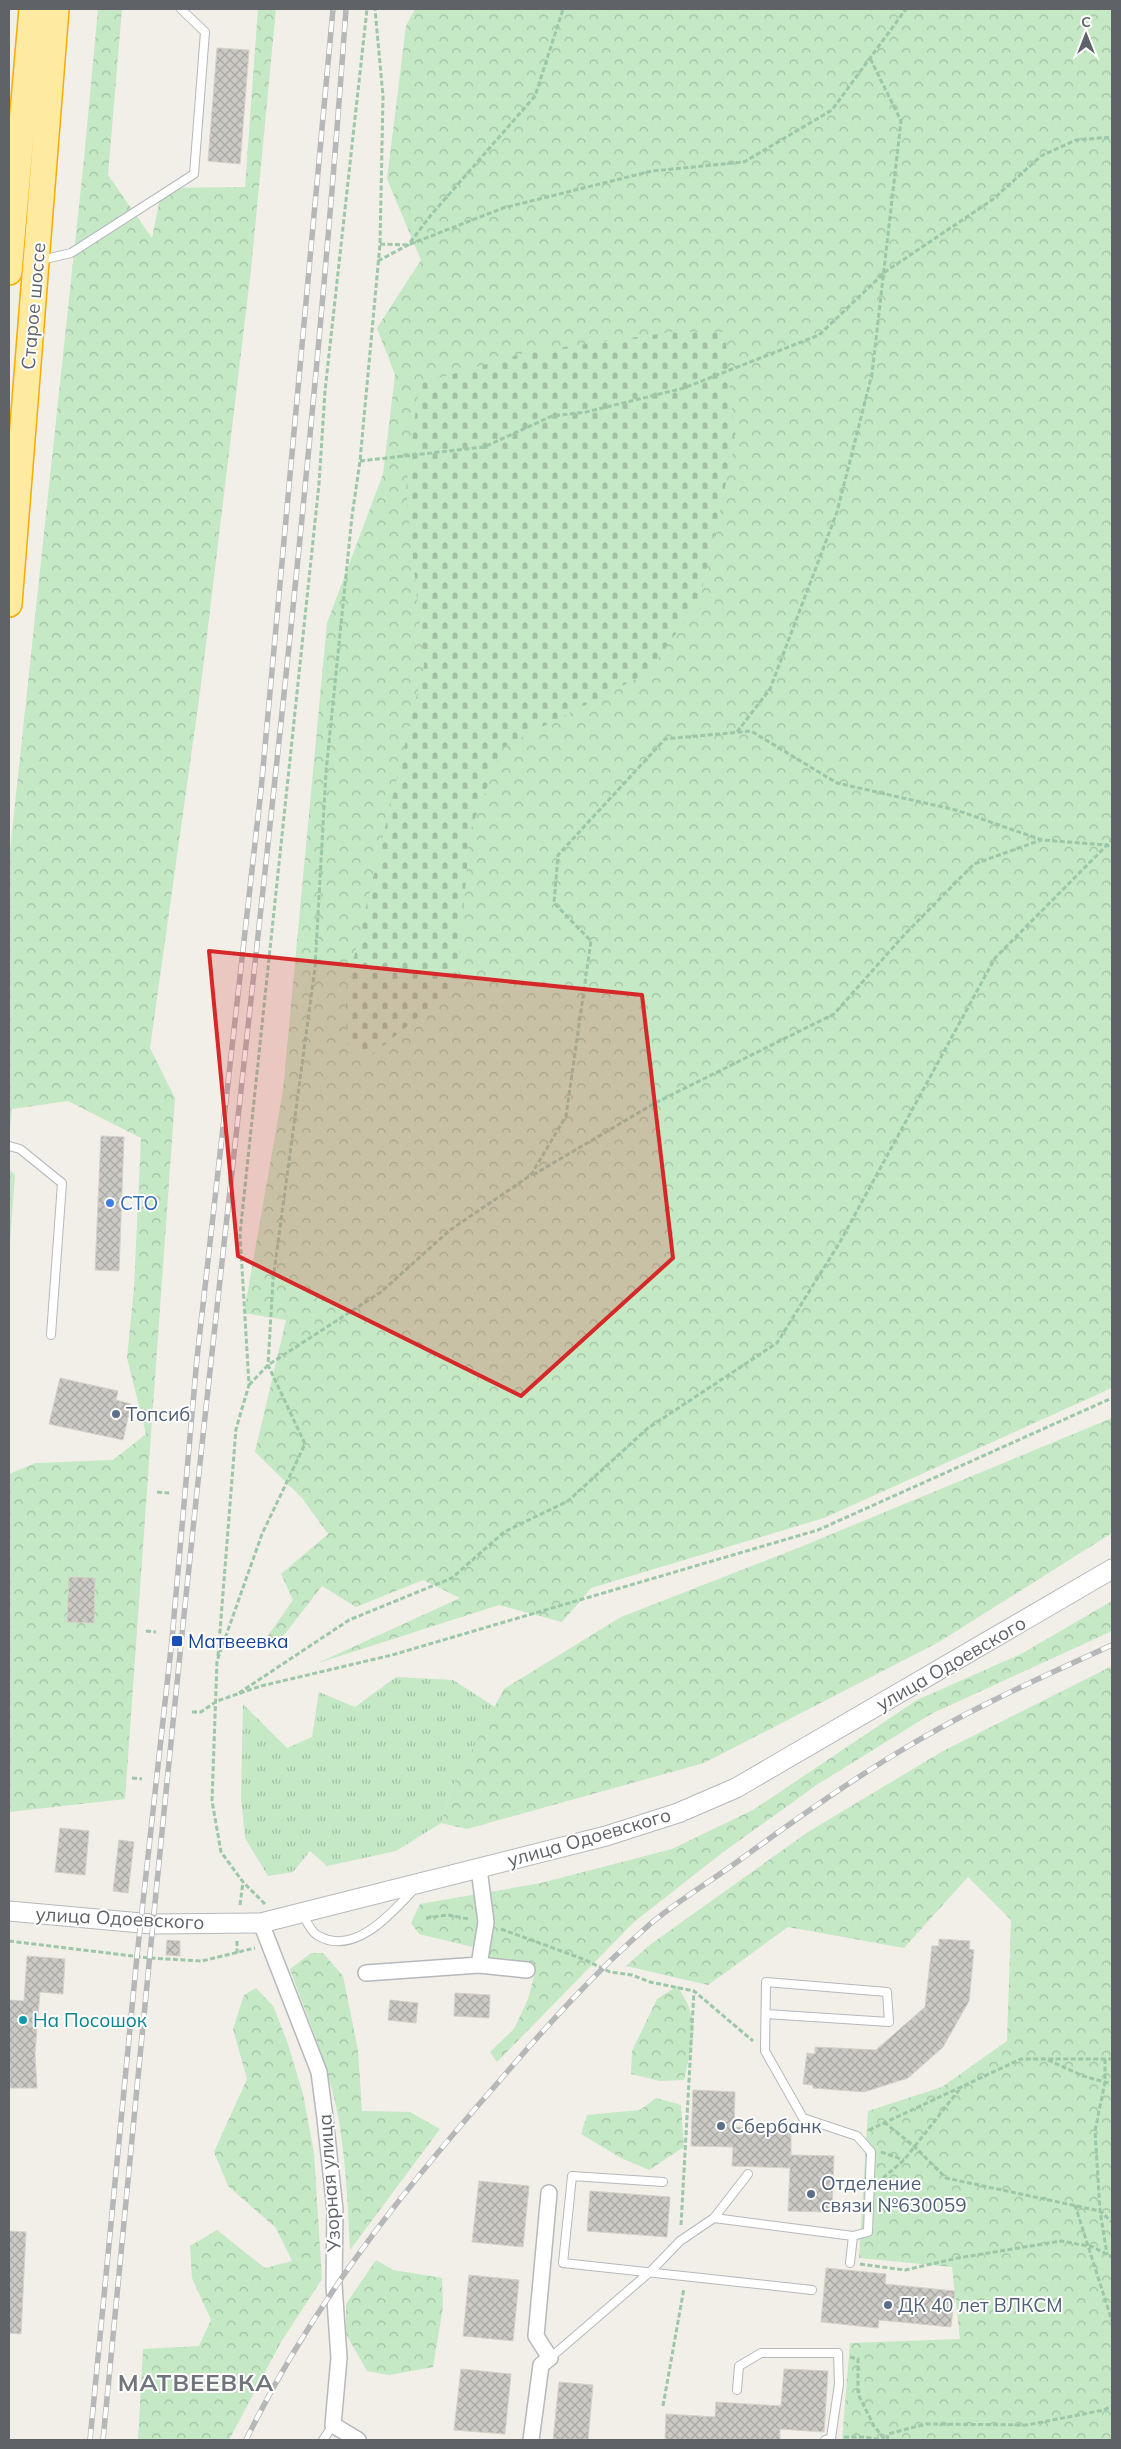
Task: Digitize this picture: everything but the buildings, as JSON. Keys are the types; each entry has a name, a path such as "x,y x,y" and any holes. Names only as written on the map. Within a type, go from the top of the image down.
{"highway":[{"name":"Старое шоссе","path":"9,272 32,9"},
{"name":"Старое шоссе","path":"9,604 56,9"}],"street":[{"name":"улица Одоевского","path":"9,1911 146,1924 261,1923 606,1836 678,1813 736,1788 1112,1568"},
{"path":"479,1869 486,1922 479,1965"},
{"name":"Узорная улица","path":"261,1923 319,2072 335,2210 334,2285 339,2358 333,2425"},
{"path":"366,1973 479,1965 527,1970"},
{"path":"531,2440 541,2365 550,2358 536,2336 548,2193"},
{"path":"333,2425 358,2440"}],"lane":[{"path":"36,261 71,253 194,174 206,32 181,9"},
{"path":"9,1146 20,1149 62,1183 51,1335"},
{"path":"302,1913 316,1935 332,1941 347,1941 364,1933 395,1910 419,1884"},
{"path":"714,2218 854,2236 868,2232 871,2152 857,2136 803,2118 765,2051 766,1982 887,1992 889,2022 766,2014"},
{"path":"550,2358 651,2271 680,2241 714,2218 748,2174"},
{"path":"663,2182 572,2176 563,2263 651,2271 812,2290"},
{"path":"850,2262 854,2236"},
{"path":"737,2390 739,2366 761,2353 838,2353 839,2384 828,2439"},
{"path":"323,2440 333,2425"}],"path":[{"path":"280,1919 243,1882 221,1852 212,1800 217,1661 236,1429 249,1385 240,1234 320,484 325,391 367,9"},
{"path":"217,1661 262,1534 305,1444 268,1366 273,1280 314,968 326,772 352,516 360,461 380,244 383,96 375,9"},
{"path":"408,245 431,215 535,96 563,9"},
{"path":"377,262 408,245 503,208 643,174 744,162 832,110 906,9"},
{"path":"736,732 770,689 837,512 872,374 901,121 870,58"},
{"path":"360,461 484,447 552,416 586,412 684,388 819,335 885,272 992,200 1041,156 1076,140 1112,137"},
{"path":"380,244 408,245"},
{"path":"531,1176 566,1116 591,940 554,903 558,854 665,739 751,731 837,783 956,810 1042,840 1107,845 1112,848"},
{"path":"249,1385 268,1366 381,1292 450,1230 531,1176 655,1103 834,1014 905,934 974,864 1042,840"},
{"path":"239,1693 349,1620 452,1578 504,1532 568,1501 648,1428 777,1343 840,1242 995,958 1112,840"},
{"path":"192,1712 201,1712 217,1701 239,1693 392,1655 818,1530 1112,1398"},
{"path":"157,1492 169,1493"},
{"path":"146,1631 156,1632"},
{"path":"132,1778 142,1778"},
{"path":"426,1918 448,1915 486,1922 583,1959 610,1972 632,1975 650,1982 694,1991 765,2051"},
{"path":"9,1941 149,1958 202,1962 268,1945"},
{"path":"680,2241 694,1991"},
{"path":"857,2136 1021,2059 1112,2059"},
{"path":"1045,2059 1083,2076 1112,2084"},
{"path":"1105,2059 1105,2082 1094,2131 1100,2211 1107,2255"},
{"path":"869,2189 904,2160 963,2086"},
{"path":"884,2122 915,2147 946,2178 1100,2211 1112,2222"},
{"path":"871,2152 887,2153 904,2160"},
{"path":"1075,2205 1086,2246 1112,2320"},
{"path":"850,2262 905,2270 1060,2241 1086,2246 1112,2257"},
{"path":"663,2406 686,2275"},
{"path":"838,2353 858,2359 858,2394 874,2426 886,2440"},
{"path":"886,2440 888,2434 926,2424 1027,2425 1104,2410 1112,2406"},
{"path":"828,2439 866,2437 881,2440"}],"highlighted area":[{"path":"209,951 642,995 673,1258 521,1396 238,1256"}],"green space":[{"path":"98,9 122,9 108,175 152,238 162,188 245,187 258,9 276,9 251,270 201,685 150,1048 175,1098 125,1799 9,1812 9,1474 36,1463 113,1460 146,1434 127,1358 134,1288 141,1138 68,1101 12,1109 9,1138 9,860 84,159"},
{"path":"415,9 1112,9 1112,1388 824,1518 591,1588 562,1622 499,1605 318,1663 460,1598 423,1580 356,1607 322,1586 277,1644 267,1637 293,1600 281,1574 328,1534 302,1498 255,1452 286,1320 244,1313 283,1090 327,623 383,474 395,375 377,328 421,260 387,179 406,26"},
{"path":"673,332 725,332 735,444 699,602 647,673 503,747 470,831 457,985 366,1060 347,1045 346,990 424,666 406,490 419,384 528,352"},
{"path":"9,1169 15,1175 9,1257"},
{"path":"1112,1418 1112,1533 939,1642 704,1763 467,1829 441,1823 451,1790 504,1689 621,1617 798,1548"},
{"path":"1112,1601 1112,1631 931,1714 818,1784 722,1853 634,1922 497,2062 490,2052 514,2029 528,1999 536,1969 522,1964 486,1964 485,1950 419,1934 411,1923 420,1904 541,1883 672,1849 753,1810 917,1700 1021,1654"},
{"path":"1112,1666 1112,2440 842,2440 850,2343 960,2339 952,2267 859,2258 868,2111 942,2087 1007,2041 1011,1920 968,1877 904,1948 788,1927 708,1985 626,1966 651,1944 808,1832 943,1751"},
{"path":"396,1677 453,1680 495,1707 451,1790 441,1823 396,1851 327,1866 310,1851 293,1872 268,1876 245,1838 241,1797 243,1704 287,1748 312,1737 319,1692 355,1707"},
{"path":"311,1953 323,1953 343,1976 358,2050 362,2111 410,2112 440,2129 350,2250 345,2169 335,2102 318,2044 290,1969"},
{"path":"677,1986 685,1999 693,2021 692,2042 684,2080 660,2081 631,2074 632,2051 657,1999"},
{"path":"256,1988 273,2006 287,2041 303,2094 314,2153 322,2279 281,2342 229,2440 138,2440 143,2349 199,2346 211,2320 192,2278 190,2246 217,2230 265,2268 292,2261 276,2228 228,2186 214,2152 247,2079 233,2029 244,1995"},
{"path":"656,2098 681,2105 684,2147 649,2170 621,2158 581,2134 587,2115 640,2110"},
{"path":"376,2260 393,2270 442,2278 443,2307 433,2367 389,2375 367,2371 346,2334 346,2304"}],"railway":[{"path":"90,2440 137,1956 172,1639 197,1358 261,790 333,9"},
{"path":"103,2440 183,1625 302,513 333,177 346,9"},
{"path":"246,2440 298,2344 327,2299 390,2212 459,2127 531,2044 588,1983 628,1944 681,1900 876,1766 976,1709 1112,1645"}],"place":[{"name":"СТО","path":"110,1203"},
{"name":"Топсиб","path":"116,1414"},
{"name":"Матвеевка","path":"177,1641"},
{"name":"На Посошок","path":"23,2020"},
{"name":"Сбербанк","path":"721,2126"},
{"name":"Отделение связи №630059","path":"811,2194"},
{"name":"ДК 40 лет ВЛКСМ","path":"888,2305"}],"district":[{"name":"МАТВЕЕВКА","path":"196,2383"}]}
